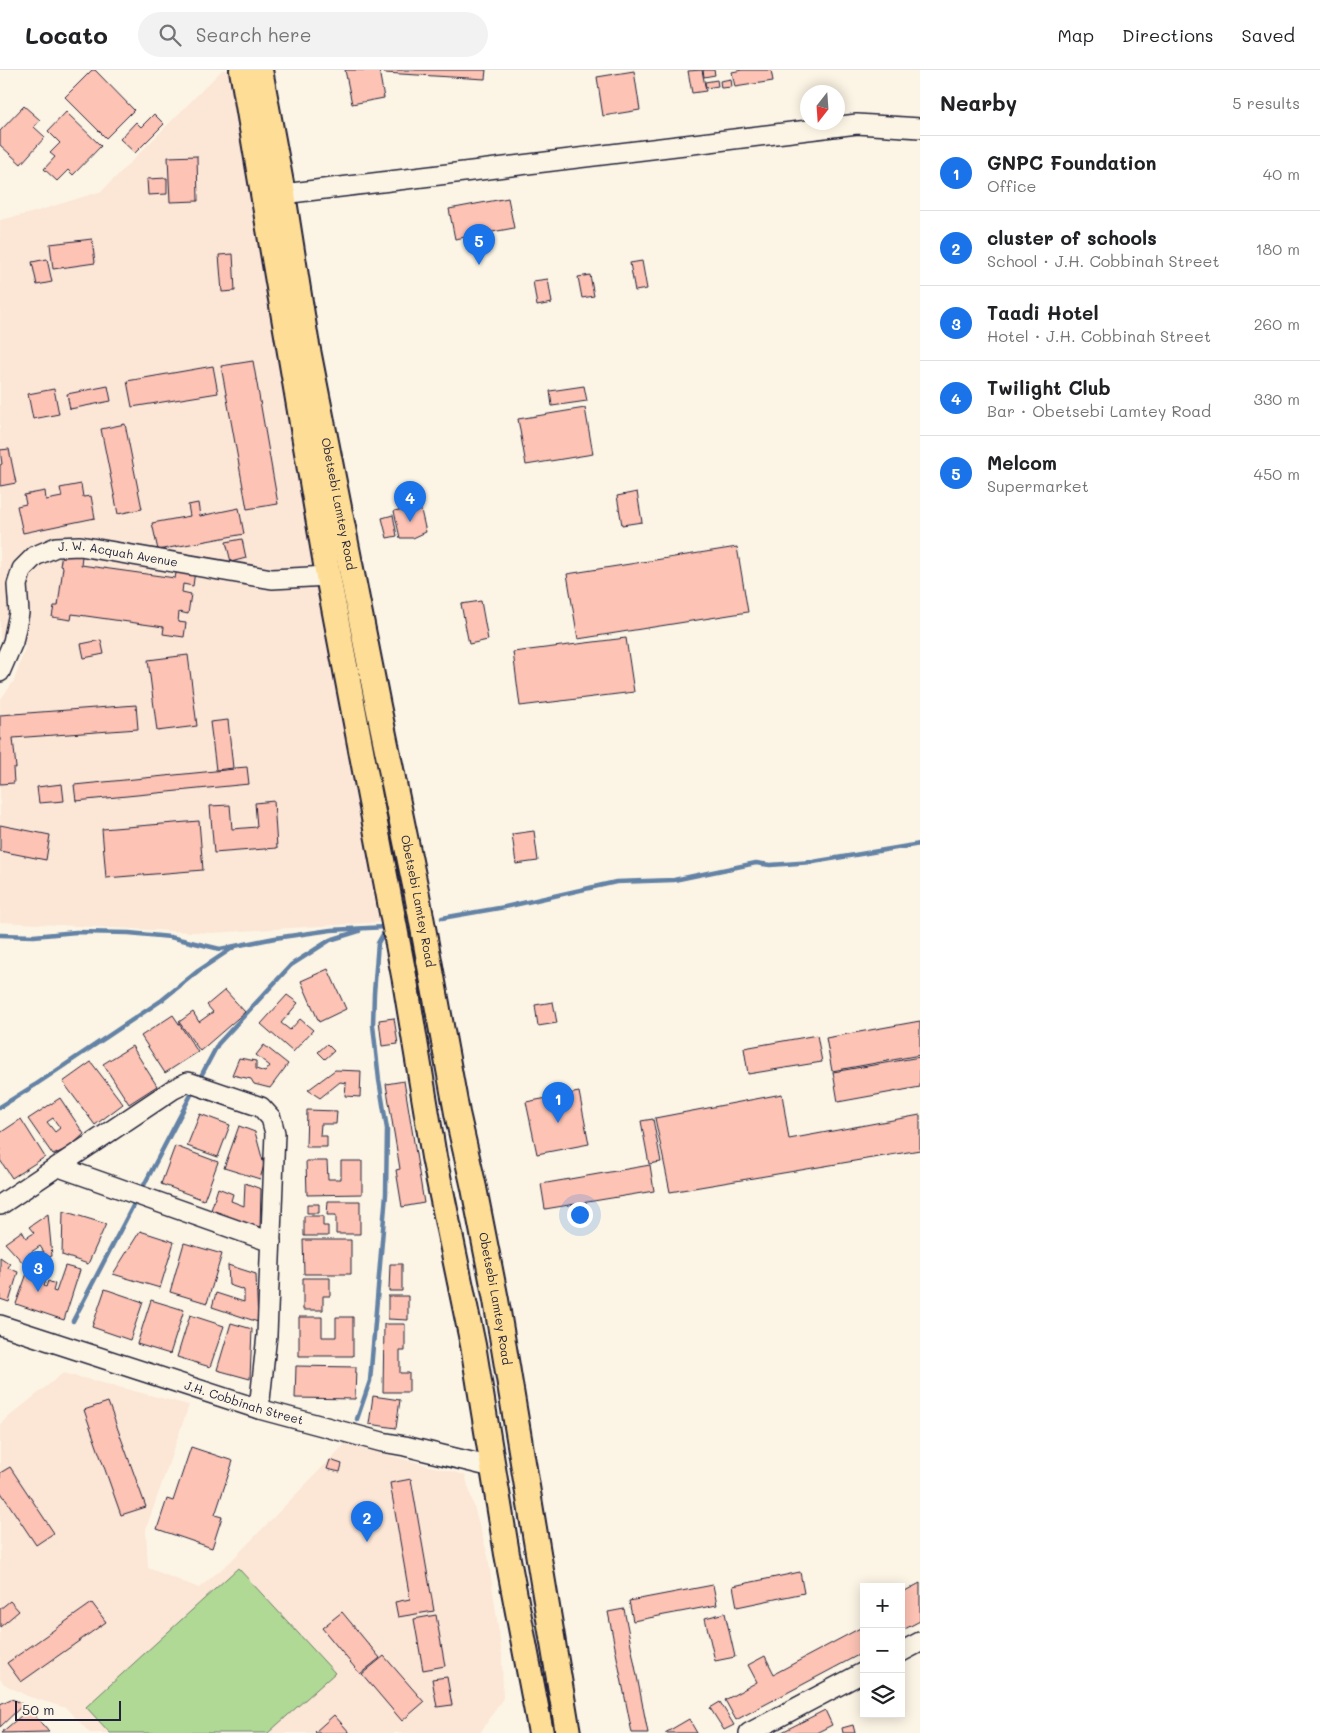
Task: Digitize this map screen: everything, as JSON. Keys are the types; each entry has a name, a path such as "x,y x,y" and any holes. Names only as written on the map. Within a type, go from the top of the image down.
{"main road":[{"name":"Obetsebi Lamtey Road","path":"242,70 328,576 405,981 434,1157 473,1345 492,1467 541,1733"},
{"name":"Obetsebi Lamtey Road","path":"260,70 283,194 313,376 417,895 457,1114 496,1300 568,1733"}],"street":[{"path":"283,194 857,124 920,128"},
{"name":"J. W. Acquah Avenue","path":"0,672 13,642 19,613 17,586 22,569 35,556 56,547 80,546 272,579 328,576"},
{"path":"0,1205 172,1090 188,1082 261,1107 271,1118 275,1133 267,1334 259,1409"},
{"path":"59,1167 271,1242"},
{"name":"J.H. Cobbinah Street","path":"0,1325 259,1409 382,1442 492,1467"},
{"path":"905,1650 920,1642"},
{"path":"749,1733 862,1673"}],"shaded area":[{"path":"222,70 229,70 382,922 212,933 0,922 0,700 14,681 26,645 0,638 0,220 31,213 102,191"},
{"path":"63,1373 189,1405 146,1529 148,1568 199,1588 230,1562 345,1444 465,1475 488,1556 502,1655 503,1698 480,1733 90,1733 66,1708 27,1696 4,1684 0,1679 0,1424"}],"green space":[{"path":"238,1568 335,1673 268,1733 110,1733 86,1707"}],"building":[{"path":"92,70 95,70 134,110 106,138 65,97"},
{"path":"345,70 379,70 384,98 352,104"},
{"path":"384,70 486,70 485,79 384,73"},
{"path":"702,70 706,91 692,93 688,71"},
{"path":"703,70 714,70 715,75 704,77"},
{"path":"771,70 773,81 735,87 732,72"},
{"path":"634,71 640,110 603,116 597,77"},
{"path":"731,79 732,87 721,88 720,81"},
{"path":"717,80 718,86 706,88 705,82"},
{"path":"24,106 40,120 34,127 45,137 21,164 0,145 0,131"},
{"path":"66,112 101,146 73,175 68,170 57,181 44,169 55,157 50,153 60,143 48,131"},
{"path":"154,114 164,124 135,153 120,139 136,122 141,127"},
{"path":"197,156 198,201 170,202 168,157"},
{"path":"167,178 167,194 148,195 147,179"},
{"path":"508,198 514,228 455,239 449,209"},
{"path":"92,239 95,263 53,269 50,244"},
{"path":"233,254 235,291 222,292 219,255"},
{"path":"47,259 52,282 37,285 32,262"},
{"path":"642,261 647,289 635,291 630,263"},
{"path":"590,275 594,296 582,298 578,277"},
{"path":"548,279 552,303 537,306 533,281"},
{"path":"253,361 278,504 247,509 221,366"},
{"path":"213,366 218,393 132,407 127,381"},
{"path":"108,386 111,401 70,409 67,394"},
{"path":"584,386 587,401 552,406 550,391"},
{"path":"54,389 59,414 33,419 28,394"},
{"path":"585,408 593,454 526,465 518,419"},
{"path":"125,424 142,509 118,514 101,429"},
{"path":"9,449 16,483 0,486 0,465 2,464 0,450"},
{"path":"81,484 83,497 91,496 95,518 23,533 17,506 26,504 24,495 45,491 46,500 62,497 60,488"},
{"path":"637,492 642,522 622,525 617,496"},
{"path":"198,503 200,516 239,508 244,534 158,550 152,523 190,516 188,505"},
{"path":"420,506 426,532 413,538 400,538 394,511"},
{"path":"393,515 397,536 387,538 382,518"},
{"path":"242,539 246,558 231,562 226,542"},
{"path":"737,547 748,612 578,639 567,574"},
{"path":"62,554 82,556 81,565 175,578 177,569 195,571 193,586 183,584 182,592 191,594 188,614 179,612 178,622 186,623 184,637 163,634 164,627 72,614 71,620 52,617 54,606 58,606 63,567 60,566"},
{"path":"481,601 488,640 469,644 461,604"},
{"path":"626,638 634,692 520,706 513,652"},
{"path":"101,640 104,654 84,658 81,644"},
{"path":"188,655 197,726 157,731 148,660"},
{"path":"136,705 138,729 13,738 16,768 13,768 14,783 0,784 0,715"},
{"path":"228,720 233,768 216,770 210,722"},
{"path":"247,767 249,784 76,801 74,785"},
{"path":"62,784 64,801 39,803 37,787"},
{"path":"274,801 277,848 214,853 210,806 230,805 232,829 257,827 255,803"},
{"path":"199,821 203,870 106,878 102,829"},
{"path":"0,825 50,835 46,860 0,851"},
{"path":"534,831 538,861 516,864 512,834"},
{"path":"328,969 346,1009 319,1022 301,981"},
{"path":"225,990 245,1012 200,1051 179,1022 193,1012 199,1022 213,1012 207,1005"},
{"path":"287,995 298,1003 281,1023 290,1030 300,1019 313,1030 293,1052 261,1024"},
{"path":"553,1002 557,1023 538,1026 535,1005"},
{"path":"173,1015 198,1052 165,1073 141,1036"},
{"path":"394,1018 398,1044 382,1046 379,1020"},
{"path":"920,1021 920,1055 832,1071 826,1038"},
{"path":"817,1035 822,1062 748,1074 744,1048"},
{"path":"327,1044 334,1051 325,1059 318,1052"},
{"path":"264,1045 288,1064 270,1088 254,1084 251,1079 232,1075 239,1058 256,1061 256,1069 265,1072 270,1066 256,1055"},
{"path":"132,1046 157,1086 129,1104 103,1064"},
{"path":"920,1057 920,1087 838,1102 833,1072"},
{"path":"91,1062 123,1104 95,1125 63,1082"},
{"path":"335,1070 361,1071 360,1097 345,1096 346,1083 340,1082 320,1098 308,1090"},
{"path":"404,1081 424,1203 402,1207 396,1170 400,1169 386,1084"},
{"path":"579,1092 589,1144 537,1154 526,1102"},
{"path":"782,1094 789,1139 920,1115 920,1150 670,1192 655,1118"},
{"path":"60,1098 84,1134 70,1147 53,1155 28,1119","holes":["53,1118 60,1128 55,1132 47,1122"]},
{"path":"307,1110 337,1111 336,1124 321,1124 320,1136 327,1136 327,1147 306,1147"},
{"path":"200,1114 230,1125 218,1157 187,1146"},
{"path":"21,1119 45,1157 12,1178 0,1160 0,1133"},
{"path":"653,1119 661,1162 649,1164 641,1121"},
{"path":"239,1126 255,1132 264,1165 260,1179 224,1168"},
{"path":"175,1146 218,1162 204,1200 161,1184"},
{"path":"306,1161 327,1161 328,1179 341,1179 341,1161 362,1161 362,1194 307,1195"},
{"path":"650,1165 654,1191 545,1209 541,1184"},
{"path":"245,1183 261,1189 260,1228 211,1210 218,1188 233,1194 231,1201 244,1206"},
{"path":"328,1201 360,1201 360,1234 336,1234 336,1215 327,1215"},
{"path":"307,1204 319,1204 319,1213 307,1213"},
{"path":"63,1211 106,1224 88,1264 62,1255"},
{"path":"48,1214 52,1256 42,1260 41,1252 44,1252 40,1246 27,1255 33,1261 26,1266 5,1243 22,1231 26,1238 34,1233 29,1227"},
{"path":"304,1216 323,1216 323,1226 328,1226 328,1236 304,1236"},
{"path":"140,1231 174,1242 160,1288 113,1274"},
{"path":"303,1240 351,1240 351,1274 304,1274"},
{"path":"184,1243 222,1254 207,1303 170,1292"},
{"path":"0,1257 10,1264 8,1268 18,1272 9,1302 0,1299"},
{"path":"390,1264 402,1264 402,1291 389,1291"},
{"path":"30,1265 49,1271 44,1286 46,1287 48,1281 55,1284 53,1291 56,1292 65,1266 80,1270 64,1320 16,1304"},
{"path":"228,1265 256,1274 258,1322 212,1307 216,1293 244,1302 244,1290 229,1285"},
{"path":"303,1278 330,1278 330,1296 323,1296 323,1310 303,1310"},
{"path":"105,1289 143,1302 130,1340 92,1327"},
{"path":"388,1296 408,1296 408,1320 388,1319"},
{"path":"151,1300 184,1310 170,1354 137,1344"},
{"path":"190,1315 224,1326 210,1367 177,1357"},
{"path":"299,1317 322,1317 322,1337 336,1337 336,1317 353,1317 353,1356 299,1356"},
{"path":"231,1323 252,1329 250,1379 217,1370"},
{"path":"384,1324 405,1324 405,1351 400,1351 400,1373 409,1373 409,1392 383,1392"},
{"path":"296,1366 356,1367 355,1399 295,1398"},
{"path":"373,1396 400,1400 396,1428 369,1424"},
{"path":"108,1402 146,1507 121,1515 84,1410"},
{"path":"191,1447 233,1461 215,1515 222,1517 212,1548 157,1529 167,1499 173,1501"},
{"path":"330,1460 342,1464 340,1472 327,1469"},
{"path":"10,1467 54,1533 36,1545 0,1491 0,1473"},
{"path":"411,1479 434,1611 398,1617 395,1602 410,1599 390,1483"},
{"path":"800,1572 804,1593 737,1607 733,1586"},
{"path":"920,1583 920,1621 905,1629 905,1628 905,1591"},
{"path":"713,1585 717,1605 633,1621 629,1601"},
{"path":"10,1601 19,1611 0,1627 0,1609"},
{"path":"92,1603 106,1622 21,1682 7,1663"},
{"path":"624,1609 648,1733 632,1733 608,1612"},
{"path":"342,1612 380,1658 360,1674 322,1628"},
{"path":"725,1613 735,1657 715,1661 705,1618"},
{"path":"436,1615 445,1666 423,1670 414,1619"},
{"path":"860,1628 860,1654 736,1720 725,1700 757,1682 748,1665 765,1656 774,1674"},
{"path":"384,1656 424,1702 402,1721 362,1674"},
{"path":"447,1677 452,1705 437,1707 432,1679"},
{"path":"11,1699 23,1705 0,1727 0,1704"},
{"path":"720,1702 734,1725 724,1730 710,1708"},
{"path":"29,1709 49,1732 1,1733"},
{"path":"825,1710 832,1725 816,1733 780,1733"},
{"path":"334,1715 350,1733 315,1732"},
{"path":"689,1719 697,1733 665,1733"},
{"path":"853,1725 855,1733 843,1733 842,1728"}],"waterway":[{"path":"442,918 505,907 616,882 674,880 756,863 770,865 813,862 920,844"},
{"path":"0,935 34,936 76,932 129,933 170,937 220,949 275,938 331,930 386,927"},
{"path":"357,1419 370,1381 386,1194 387,1129 373,1025 378,943 386,929"},
{"path":"201,1076 218,1044 291,965 330,940 359,931"},
{"path":"0,1107 162,1000 198,971 234,947"},
{"path":"143,1187 193,1091"},
{"path":"73,1321 136,1200"}],"place":[{"name":"Melcom","path":"479,265"},
{"name":"Twilight Club","path":"410,522"},
{"name":"GNPC Foundation","path":"558,1123"},
{"name":"Taadi Hotel","path":"38,1292"},
{"name":"cluster of schools","path":"367,1542"}]}
